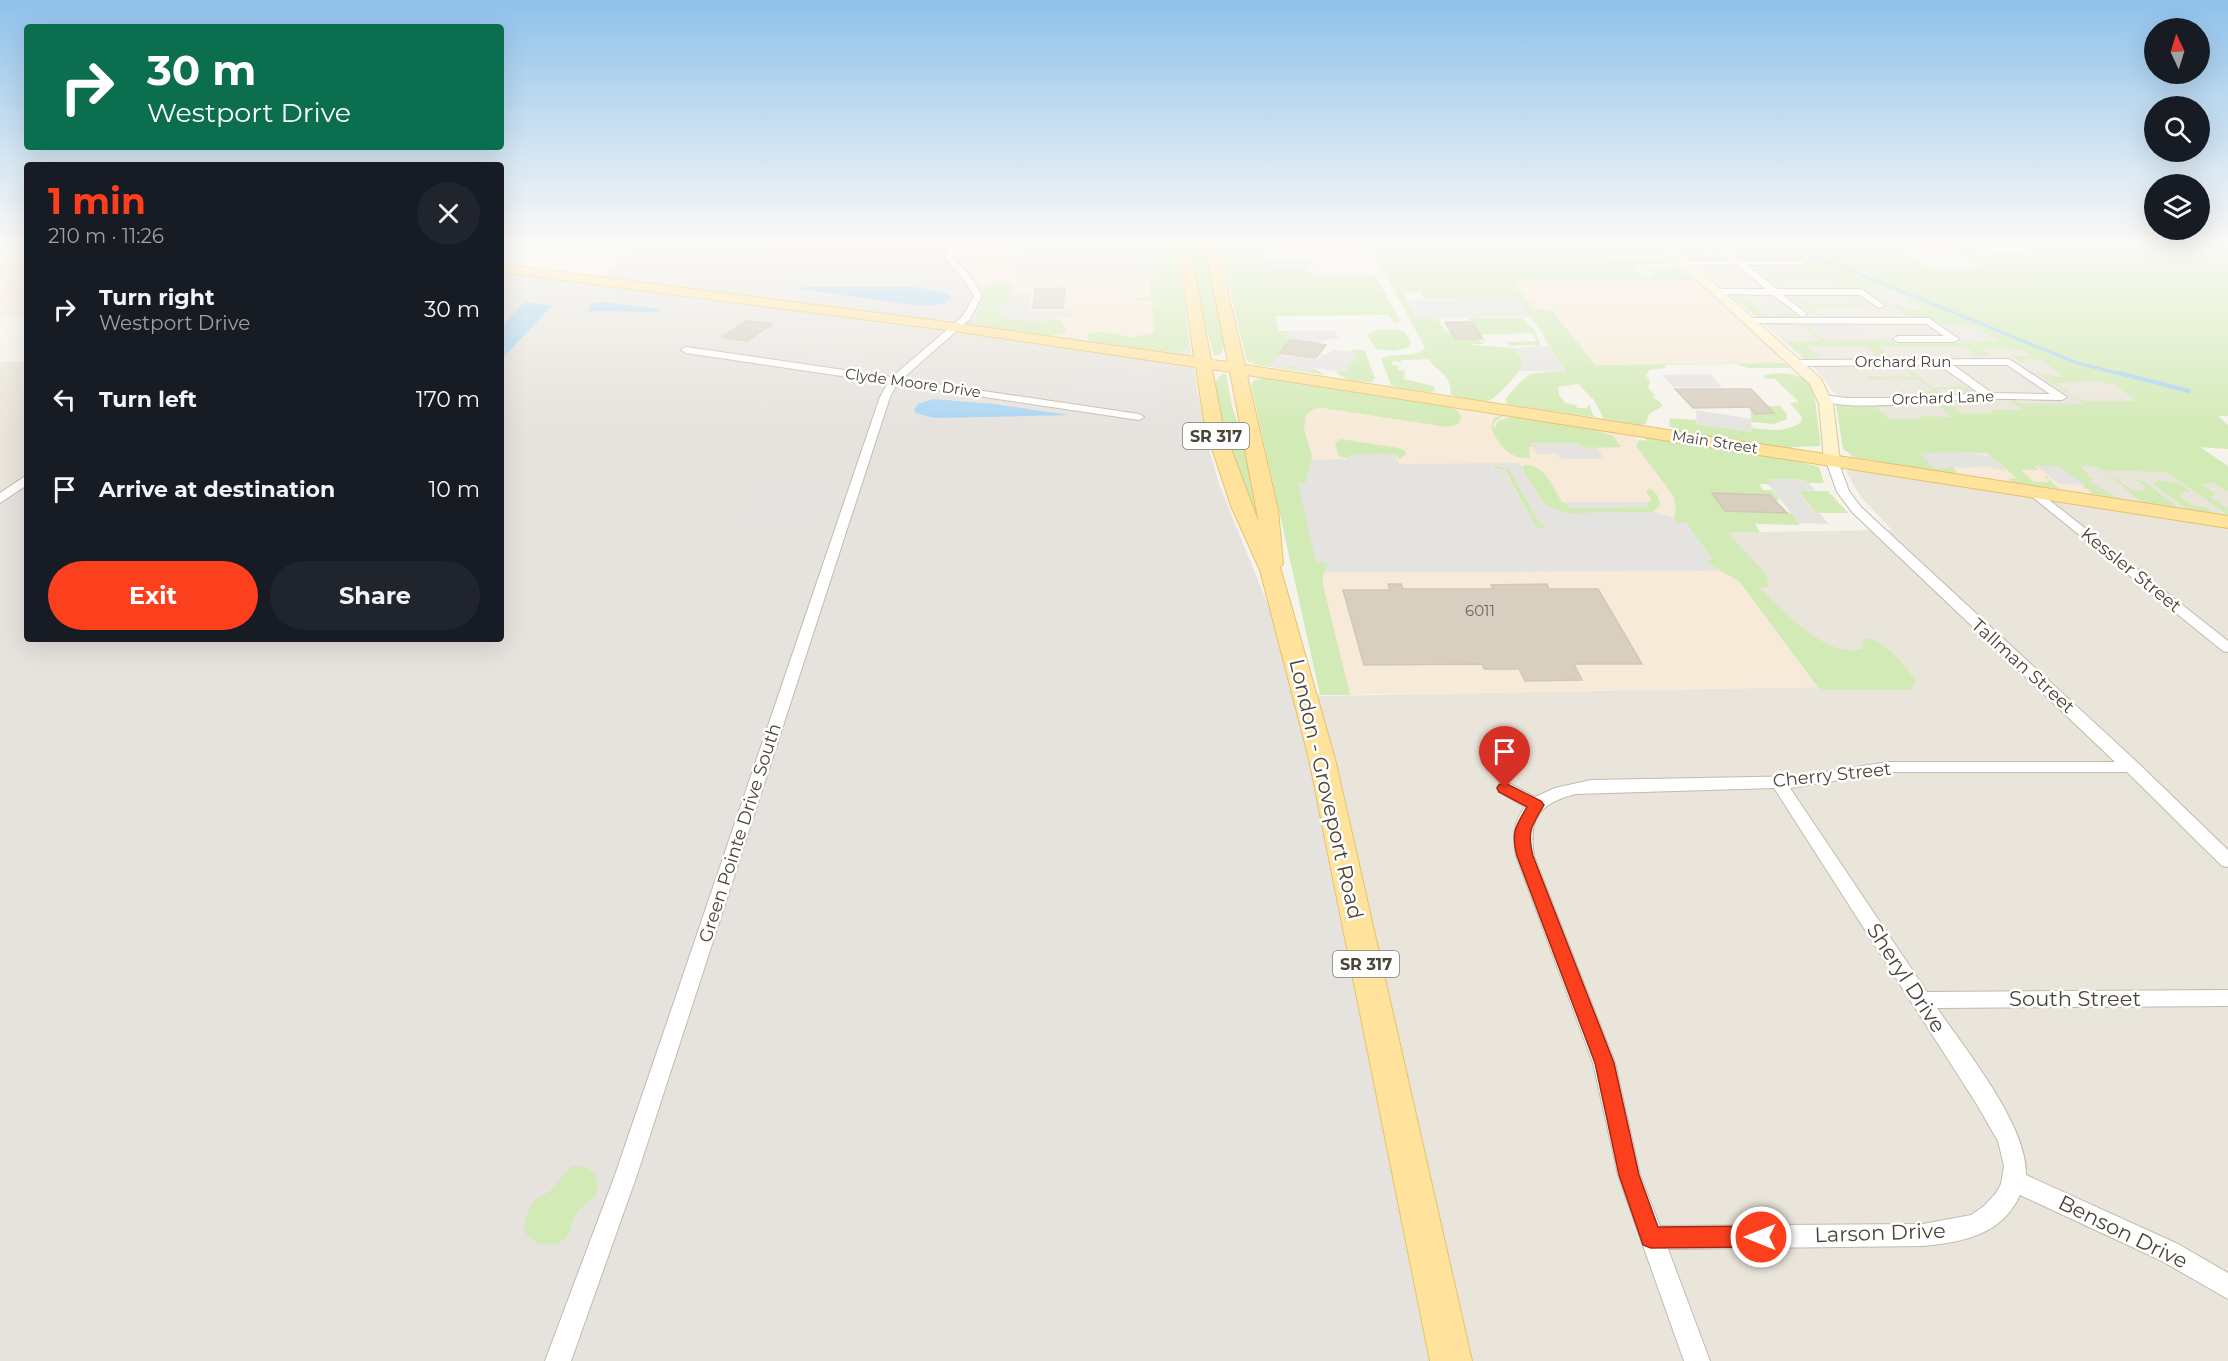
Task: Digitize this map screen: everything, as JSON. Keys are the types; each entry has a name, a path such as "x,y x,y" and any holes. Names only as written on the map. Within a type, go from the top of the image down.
{"main road":[{"name":"Main Street","path":"789,306 1237,368 2228,522"},
{"name":"SR 317","path":"1193,306 1214,427 1251,531 1271,570"},
{"name":"SR 317","path":"1224,306 1268,510 1272,546 1271,570"},
{"name":"London - Groveport Road","path":"1271,570 1322,759 1451,1361"}],"street":[{"name":"Green Pointe Drive South","path":"558,1361 626,1175 885,397 894,381 967,317 972,306"},
{"path":"1732,306 1815,382 1824,398 1832,461"},
{"path":"1791,306 1802,314"},
{"path":"1749,321 1929,321 1954,339 1898,339"},
{"name":"Clyde Moore Drive","path":"686,350 1139,417"},
{"path":"1941,362 1988,395"},
{"name":"Orchard Run","path":"1797,363 2009,362 2062,397"},
{"name":"Orchard Lane","path":"1824,398 1846,401 1912,401 1988,395 2062,397"},
{"name":"Tallman Street","path":"1832,461 1843,492 1857,510 2007,653 2132,767 2228,861"},
{"path":"0,500 24,481"},
{"name":"Kessler Street","path":"2034,492 2228,648"},
{"name":"Cherry Street","path":"1536,805 1545,797 1575,788 1778,782 1831,778 1887,767 2132,767"},
{"name":"Sheryl Drive","path":"1778,782 1984,1096 2008,1139 2014,1157 2016,1181"},
{"path":"1505,788 1536,805 1522,828 1521,841 1525,856 1604,1063 1629,1175 1697,1361"},
{"name":"South Street","path":"1921,1000 2228,998"},
{"name":"Larson Drive","path":"1651,1238 1923,1235 1955,1230 1985,1221 2005,1201 2016,1181"},
{"name":"Benson Drive","path":"2016,1181 2169,1252 2228,1287"}],"shaded area":[{"path":"0,306 24,306 24,315 0,316"},
{"path":"504,306 982,306 974,318 977,326 1140,347 1148,351 1186,350 1190,347 1206,438 1219,484 1270,610 1296,695 1320,695 1468,1361 0,1361 0,500 24,482 24,642 504,642"},
{"path":"978,306 1184,306 1190,347 1180,352 976,326 974,318"},
{"path":"1000,306 1030,306 1029,310 1073,310 1072,318 1050,318 1049,321 1020,320 1020,317 1014,320 1001,313"},
{"path":"1408,306 1521,306 1530,317 1416,318"},
{"path":"1530,306 1724,306 1788,363 1595,365 1552,310 1533,309"},
{"path":"1743,306 1939,306 2183,403 1892,425 1872,421 1845,397 1837,396 1817,371"},
{"path":"1804,323 1859,323 1871,333 1817,333"},
{"path":"772,325 808,330 777,353 739,348"},
{"path":"1924,325 1949,325 1975,343 1894,343 1881,333 1935,333"},
{"path":"1287,331 1335,331 1339,338 1321,341 1319,344 1294,340 1295,338 1289,337"},
{"path":"1548,346 1566,372 1519,371 1524,363 1514,348"},
{"path":"819,350 865,356 852,367 804,360"},
{"path":"1333,350 1358,353 1352,363 1343,361 1351,364 1346,372 1313,368 1311,371 1294,369 1296,366 1290,365 1288,368 1271,366 1273,363 1271,362 1280,354 1318,359 1322,354 1326,355"},
{"path":"0,362 24,362 24,481 0,499"},
{"path":"2010,362 2018,362 2084,404 2041,404 2035,399 2066,399 2053,390 2037,390 2005,368 2017,368"},
{"path":"1132,371 1162,375 1159,379 1165,380 1157,391 1163,398 1154,411 1065,398 1083,377 1122,382"},
{"path":"1710,374 1722,387 1673,387 1662,375"},
{"path":"1266,376 1503,415 1512,414 1632,433 1637,441 1636,446 1674,497 1676,510 1674,518 1703,533 1818,687 1320,695 1269,455 1251,384 1254,378"},
{"path":"1696,410 1752,419 1751,432 1697,424"},
{"path":"2146,418 2228,470 2228,1361 1468,1361 1349,837 1320,696 1817,687 1703,533 1892,530 1860,496 1846,471 2012,428"},
{"path":"1531,443 1578,443 1581,447 1597,448 1604,459 1561,459 1557,454 1537,454"},
{"path":"1905,451 2045,452 2098,491 2101,498 1928,471"},
{"path":"1978,452 1975,454 1991,457 2006,470 1991,467 1933,468 1920,453"},
{"path":"1395,454 1399,464 1519,463 1544,504 1564,513 1653,512 1674,518 1677,522 1684,522 1713,560 1704,561 1722,571 1324,572 1329,563 1316,562 1298,483 1306,483 1311,460 1349,459 1349,455","holes":["1495,465 1510,470 1535,515 1547,528 1536,528 1504,470 1494,470 1492,467"]},
{"path":"2036,466 2059,466 2085,485 2059,484"},
{"path":"1768,479 1799,479 1809,483 1815,490 1798,492 1829,524 1799,523 1768,484 1773,483"},
{"path":"821,492 811,519 750,520 763,493"},
{"path":"1566,502 1645,502 1648,507 1570,508"}],"green space":[{"path":"981,306 1000,306 1001,313 1010,318 1021,317 1020,320 1049,321 1052,318 1059,320 1067,331 1051,336 1013,332 980,326 983,323 979,325 975,321"},
{"path":"1152,306 1184,306 1190,347 1182,350 1157,351 1090,340 1086,336 1096,332 1133,337 1154,333"},
{"path":"1200,306 1217,306 1225,344 1218,356 1214,355"},
{"path":"1234,306 1392,306 1400,321 1394,323 1389,315 1275,316 1279,331 1287,331 1289,337 1295,338 1290,340 1280,352 1291,355 1277,358 1272,362 1315,369 1326,375 1251,364 1254,361 1248,362"},
{"path":"1402,306 1410,306 1416,318 1448,318 1438,319 1445,331 1484,344 1471,344 1473,345 1514,348 1524,363 1508,384 1488,401 1469,400 1451,394 1446,377 1429,359 1393,361 1391,364 1399,367 1397,370 1405,371 1404,379 1433,386 1436,391 1428,392 1391,385 1381,359 1415,354 1425,348"},
{"path":"1521,306 1552,310 1595,365 1784,363 1791,368 1748,368 1736,364 1664,365 1666,368 1650,370 1646,375 1650,382 1648,387 1655,396 1652,397 1663,406 1649,414 1646,423 1641,425 1604,419 1594,400 1578,384 1558,387 1559,395 1565,403 1576,405 1577,408 1587,408 1589,404 1594,417 1506,403 1506,398 1527,376 1566,371 1549,347 1542,332"},
{"path":"1744,306 1754,306 1765,315 1782,315 1781,312 1783,312 1818,317 1804,306 1871,307 1816,307 1818,310 1813,310 1821,316 1906,316 1899,310 1891,308 1896,308 1894,306 1901,306 1907,310 1926,310 1919,306 2228,306 2228,416 2218,416 2228,425 2228,449 2200,447 2228,466 2228,492 2215,483 2202,484 2216,494 2210,497 2228,509 2228,515 2167,472 2161,472 2156,468 2159,472 2104,470 2132,490 2151,491 2141,489 2147,488 2133,478 2145,482 2177,507 2166,506 2176,509 2148,505 2140,501 2106,473 2089,465 2080,467 2090,474 2085,475 2095,480 2089,481 2117,498 2093,494 2059,466 2034,466 2038,470 2021,470 2034,482 2050,482 2044,476 2046,476 2059,489 2010,483 2009,479 2017,478 1987,453 1921,453 1933,468 1953,467 1957,472 1951,474 1854,457 1843,449 1836,405 1838,404 1874,405 1890,419 1921,419 1920,416 1952,417 1939,406 1930,404 1952,406 1961,413 1992,413 1991,410 2023,410 2009,400 2003,399 2011,398 2020,403 2083,404 2069,394 2083,401 2137,401 2113,384 2104,384 2100,381 2056,383 2071,393 2068,393 2037,373 2066,378 2041,360 2021,359 2025,364 2011,356 2031,356 2021,349 1981,348 1990,355 1971,356 1976,354 1963,346 1878,346 1887,355 1896,356 1877,356 1864,346 1807,346 1815,354 1824,356 1818,356 1818,360 1806,359 1786,342 1819,341 1799,323 1804,323 1826,341 1891,340 1894,343 1998,341 1974,325 1949,325 1929,320 1759,319"},
{"path":"1468,318 1522,318 1534,330 1541,345 1510,346 1507,342 1538,341 1531,333 1480,335"},
{"path":"1398,329 1405,332 1411,342 1408,348 1391,351 1376,349 1367,335 1377,330"},
{"path":"1355,349 1365,351 1375,378 1372,382 1352,381 1337,374 1337,371 1351,364 1342,363 1352,362 1358,354 1349,352"},
{"path":"1902,366 1933,388 1962,386 1974,391 1936,389 1941,393 1939,397 1923,398 1915,392 1934,391 1919,380 1903,378 1870,380 1865,376 1915,377"},
{"path":"1777,373 1804,379 1812,389 1820,446 1792,447 1792,450 1681,432 1669,426 1670,418 1696,420 1697,424 1751,432 1752,428 1778,430 1790,428 1801,422 1802,417 1790,403 1799,402 1775,379 1764,378 1765,375"},
{"path":"1226,374 1232,406 1246,447 1265,540 1234,466 1221,426 1215,387 1216,381"},
{"path":"1271,376 1440,404 1456,409 1462,417 1458,424 1447,427 1323,408 1314,409 1306,415 1304,429 1312,456 1306,483 1299,483 1316,561 1329,563 1323,575 1323,585 1350,695 1320,695 1251,384 1255,380 1260,380 1257,379"},
{"path":"1768,406 1780,406 1787,414 1787,419 1774,424 1751,422 1749,408 1755,414 1773,413"},
{"path":"1507,414 1495,421 1493,428 1497,422 1510,417 1519,417 1590,429 1613,436 1621,447 1584,448 1578,443 1531,443 1532,447 1528,447 1531,451 1529,452 1530,458 1517,457 1506,450 1491,428 1494,418"},
{"path":"1663,437 1793,458 1793,460 1819,467 1824,483 1809,483 1799,479 1769,479 1773,484 1759,484 1763,490 1772,490 1780,500 1774,500 1770,495 1713,494 1725,511 1791,513 1800,525 1755,524 1760,532 1728,533 1766,574 1769,586 1758,589 1763,591 1796,623 1823,642 1837,648 1851,650 1864,648 1862,639 1877,641 1899,660 1916,681 1910,690 1823,690 1818,687 1739,581 1706,563 1703,560 1713,560 1685,522 1677,522 1674,518 1676,510 1674,497 1636,446 1639,440 1657,441 1644,438"},
{"path":"1340,439 1399,448 1406,454 1400,459 1395,454 1349,455 1350,459 1339,456 1335,443"},
{"path":"1495,465 1510,470 1535,515 1546,528 1536,528 1505,470 1493,469"},
{"path":"1524,465 1543,472 1562,502 1570,508 1648,507 1645,503 1652,501 1646,492 1650,488 1658,496 1660,505 1653,512 1644,514 1569,514 1550,509 1544,504 1522,468"},
{"path":"2160,481 2177,483 2191,492 2180,492 2183,495 2178,496 2194,506 2205,507 2214,513 2187,509 2153,484"},
{"path":"1798,491 1828,491 1848,513 1816,513"},
{"path":"573,1166 580,1166 593,1173 597,1182 597,1194 579,1210 562,1241 551,1245 540,1244 526,1233 525,1220 536,1200 552,1189 565,1172"}],"water":[{"path":"521,306 552,306 504,357 504,324"},
{"path":"590,306 631,306 659,309 660,312 588,311"},
{"path":"933,399 993,404 1069,415 934,418 916,413 914,410 918,404"}],"building":[{"path":"1033,306 1063,306 1063,308 1033,308"},
{"path":"747,321 772,324 747,341 722,337"},
{"path":"1445,322 1472,322 1483,339 1455,339"},
{"path":"1290,340 1326,345 1316,358 1280,353"},
{"path":"1675,389 1751,389 1774,413 1755,414 1749,407 1693,408"},
{"path":"1712,493 1770,495 1787,513 1725,511"},
{"path":"1388,584 1401,584 1403,589 1493,589 1491,585 1547,584 1549,589 1598,589 1642,664 1574,664 1582,680 1525,681 1519,669 1484,669 1482,664 1364,665 1343,590 1390,590"}],"waterway":[{"path":"1937,306 2077,363 2125,375"},
{"path":"2119,373 2189,391"}],"route":[{"path":"1505,788 1536,805 1522,828 1521,841 1604,1063 1629,1175 1651,1238 1761,1237"}]}
